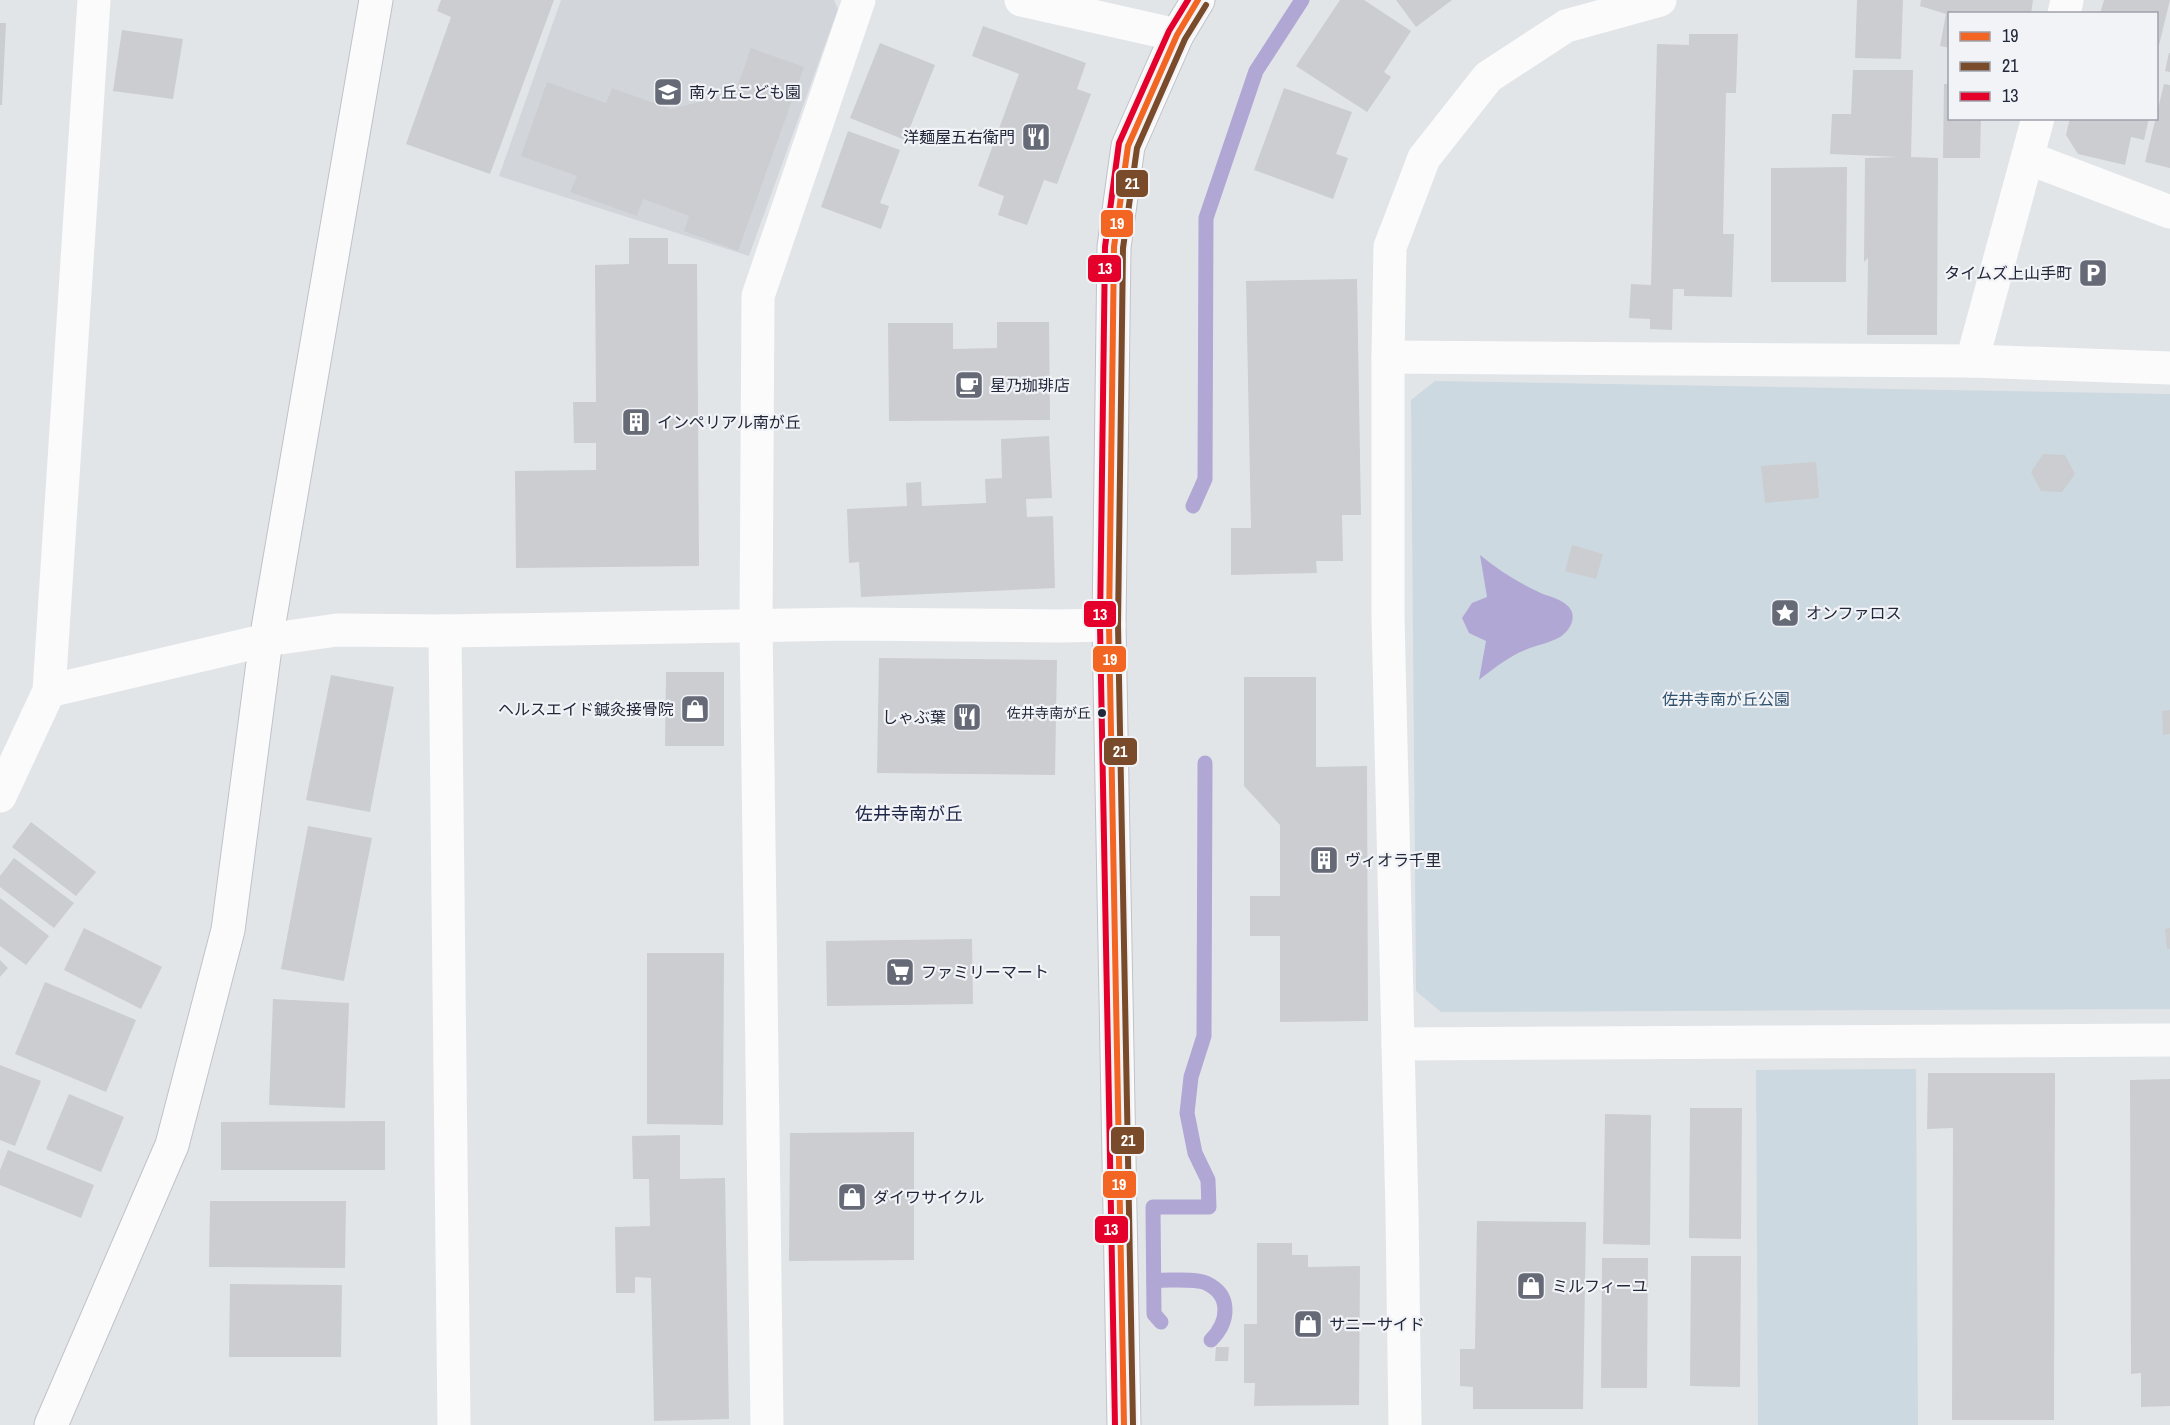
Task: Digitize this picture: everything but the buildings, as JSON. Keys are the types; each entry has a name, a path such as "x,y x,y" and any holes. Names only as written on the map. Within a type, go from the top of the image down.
{"street":[{"path":"0,796 49,691 94,0"},
{"path":"51,1425 172,1145 228,930 266,640 376,0"},
{"path":"767,1425 756,625 758,296 859,0"},
{"path":"1021,0 1177,35"},
{"path":"1124,1425 1109,625 1114,248 1128,146 1177,35 1198,0"},
{"path":"1405,1425 1388,617 1390,247 1424,158 1488,76 1566,26 1660,0"},
{"path":"1971,361 2038,120"},
{"path":"2028,158 2170,212"},
{"path":"1388,357 1971,361 2170,368"},
{"path":"49,691 266,640 337,630 445,631 756,625 1109,625"},
{"path":"445,631 454,1425"},
{"path":"1398,1044 2170,1040"}],"shaded area":[{"name":"南ヶ丘こども園","path":"561,0 834,0 838,9 749,256 499,176"},
{"path":"1480,555 1518,581 1562,602 1569,607 1573,618 1569,628 1560,637 1519,653 1479,680 1486,641 1469,633 1462,618 1472,603 1487,597"}],"green space":[{"name":"佐井寺南が丘公園","path":"1435,381 2170,394 2170,1009 1441,1012 1416,991 1411,400"},
{"path":"1916,1069 1918,1425 1758,1425 1756,1070"}],"waterway":[{"path":"1193,506 1205,479 1206,218 1256,71 1302,0"},
{"path":"1161,1322 1154,1314 1153,1207 1209,1207 1208,1180 1195,1153 1187,1113 1191,1077 1204,1036 1205,763"},
{"path":"1154,1280 1206,1283 1220,1294 1224,1302 1224,1317 1211,1340"}],"transit line":[{"name":"13","path":"1115,1425 1100,625 1105,247 1119,143 1169,31 1188,0"},
{"name":"19","path":"1124,1425 1109,625 1114,247 1128,146 1177,35 1198,0"},
{"name":"21","path":"1133,1425 1118,625 1123,248 1137,148 1185,39 1206,5"}],"place":[{"name":"南ヶ丘こども園","path":"668,92"},
{"name":"洋麺屋五右衛門","path":"1036,137"},
{"name":"タイムズ上山手町","path":"2093,273"},
{"name":"星乃珈琲店","path":"969,385"},
{"name":"インペリアル南が丘","path":"636,422"},
{"name":"オンファロス","path":"1785,613"},
{"name":"ヘルスエイド鍼灸接骨院","path":"695,709"},
{"name":"佐井寺南が丘","path":"1102,713"},
{"name":"しゃぶ葉","path":"967,717"},
{"name":"ヴィオラ千里","path":"1324,860"},
{"name":"ファミリーマート","path":"900,972"},
{"name":"ダイワサイクル","path":"852,1197"},
{"name":"ミルフィーユ","path":"1531,1286"},
{"name":"サニーサイド","path":"1308,1324"}],"district":[{"name":"佐井寺南が丘","path":"909,813"}]}
